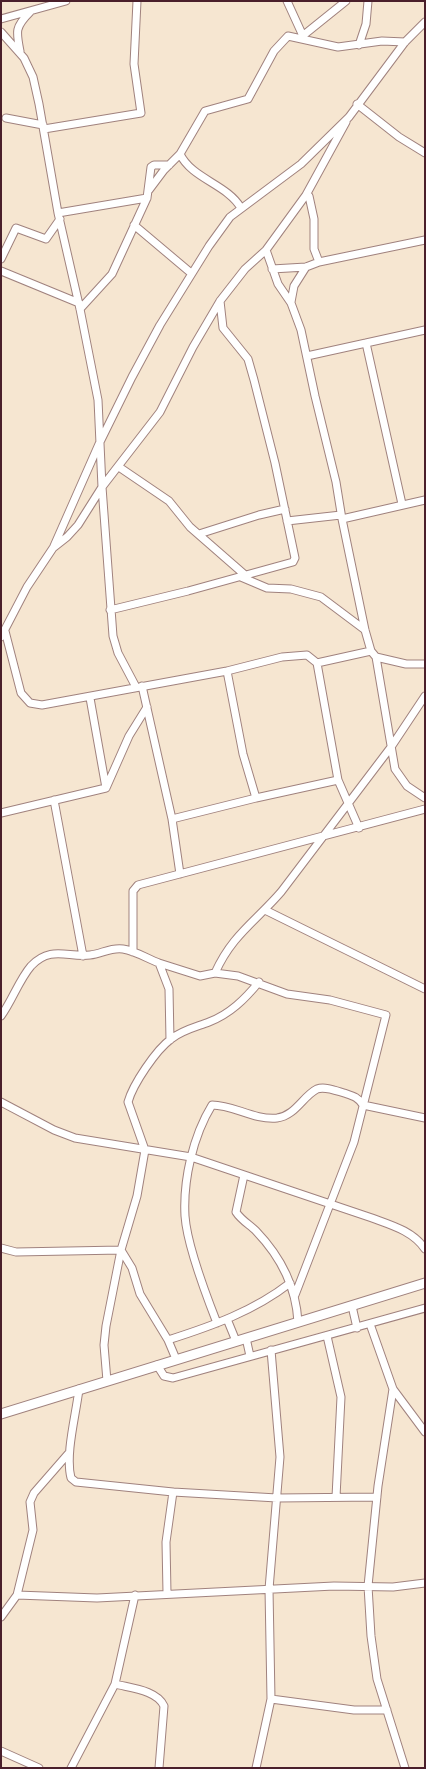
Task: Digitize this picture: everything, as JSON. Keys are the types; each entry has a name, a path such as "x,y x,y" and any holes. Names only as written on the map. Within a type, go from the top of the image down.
{"street":[{"path":"1,19 66,1"},
{"path":"6,118 43,127 141,113 134,64 137,1"},
{"path":"287,1 301,37"},
{"path":"301,37 346,1"},
{"path":"359,45 366,24 365,2"},
{"path":"31,11 19,23 17,29 20,51 32,77 43,127 59,216 80,306 98,400 99,444 113,636 118,653 139,686 147,707 172,819 180,874"},
{"path":"53,548 78,525 102,487 160,412 193,347 220,300 246,269 266,250 306,195 357,104 405,42 425,22"},
{"path":"1,32 20,51"},
{"path":"80,306 109,279 148,194 180,154 205,111 248,99 274,51 288,36 301,37 320,45 338,47 382,41 405,42"},
{"path":"357,104 407,143 425,153"},
{"path":"349,117 301,164 230,217 191,273 160,325 99,444 53,548 27,586 3,634 20,694 25,700 42,705 90,698 139,686 227,671 302,654 310,657 317,663 338,780 347,805 359,828"},
{"path":"180,154 186,164 230,195 241,208"},
{"path":"148,194 150,167 169,166"},
{"path":"1,258 16,228 46,239 59,216 148,194"},
{"path":"306,195 309,196 313,211 314,249 319,262"},
{"path":"134,225 191,273"},
{"path":"272,270 306,267 319,262 425,240"},
{"path":"266,250 272,270 290,303 301,330 336,482 341,517 365,630 374,654 390,747 398,776 407,786 425,798"},
{"path":"290,303 294,286 306,267"},
{"path":"1,271 80,306"},
{"path":"110,610 292,562 295,553 275,463 250,366 248,359 223,328 220,300"},
{"path":"307,356 425,330"},
{"path":"366,343 402,504"},
{"path":"119,467 169,501 199,534 243,576 267,588 291,589 321,597 365,630"},
{"path":"287,521 341,517 425,500"},
{"path":"199,534 285,509"},
{"path":"317,663 374,654 406,664 425,664"},
{"path":"227,671 243,754 256,798"},
{"path":"215,973 222,956 237,936 281,892 390,747 425,696"},
{"path":"90,698 106,788"},
{"path":"106,788 129,736 147,707"},
{"path":"172,819 338,780"},
{"path":"1,813 106,788"},
{"path":"54,800 83,956"},
{"path":"133,952 132,917 134,887 425,810"},
{"path":"265,910 425,989"},
{"path":"1,1016 31,966 40,960 53,954 68,953 83,956 110,949 133,952 200,976 215,973 229,974 259,982 287,994 330,1000 386,1015 354,1142 331,1205 294,1295"},
{"path":"160,963 169,989 170,1040"},
{"path":"107,1380 104,1345 106,1326 121,1250 137,1196 144,1150 128,1102 135,1084 170,1040 183,1032 222,1017 234,1008 259,982"},
{"path":"217,1323 201,1281 185,1218 192,1157 212,1105 255,1117 277,1118 294,1110 317,1090 324,1088 356,1096 363,1105 425,1118"},
{"path":"1,1102 54,1130 75,1138 192,1157 398,1228 419,1240 425,1249"},
{"path":"244,1175 236,1212 275,1251 297,1302 298,1322"},
{"path":"1,1248 16,1252 121,1250"},
{"path":"121,1250 132,1268 140,1294 168,1340 176,1359"},
{"path":"1,1414 425,1283"},
{"path":"168,1340 252,1309 290,1284"},
{"path":"352,1306 357,1328"},
{"path":"157,1365 164,1376 173,1378 425,1308"},
{"path":"227,1319 236,1341"},
{"path":"370,1324 393,1389 425,1432"},
{"path":"327,1336 341,1397 336,1497"},
{"path":"246,1338 250,1356"},
{"path":"256,1768 271,1699 269,1589 278,1498 280,1434 271,1350"},
{"path":"79,1389 74,1432 68,1454 71,1478 76,1482 173,1492 278,1498 377,1496"},
{"path":"393,1389 377,1496 368,1586 370,1636 377,1679 405,1768"},
{"path":"1,1617 17,1595 33,1530 30,1502 34,1493 68,1454"},
{"path":"167,1593 166,1542 173,1492"},
{"path":"17,1595 97,1598 167,1593 368,1586 393,1587 425,1584"},
{"path":"70,1768 115,1684 136,1595"},
{"path":"115,1684 147,1692 162,1701 164,1706 159,1768"},
{"path":"271,1699 336,1709 387,1710"},
{"path":"1,1751 39,1768"}]}
